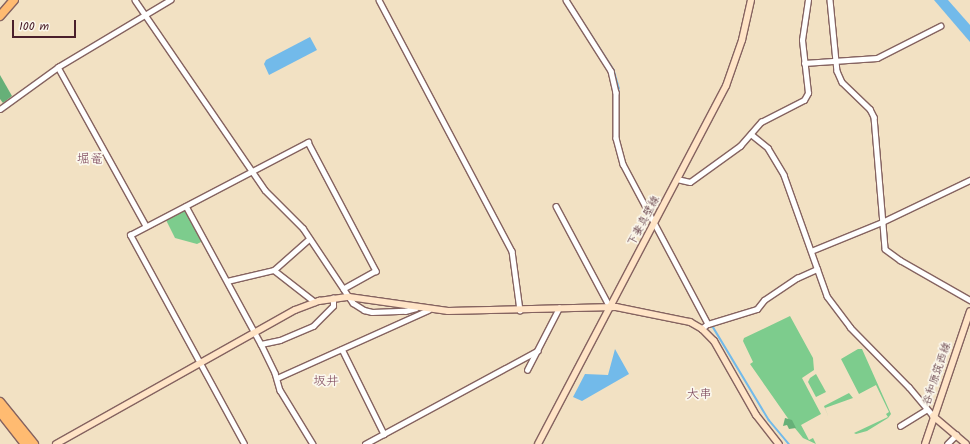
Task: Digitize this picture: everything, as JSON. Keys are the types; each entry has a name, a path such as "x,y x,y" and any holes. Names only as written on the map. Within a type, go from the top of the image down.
{"highway":[{"path":"0,16 14,0"},
{"path":"0,402 34,444"},
{"path":"0,412 25,444"}],"street":[{"path":"135,0 268,193 299,223 349,297 359,308 372,312 405,311 416,308"},
{"path":"0,109 58,67 144,14 170,0"},
{"path":"379,0 512,251 520,310"},
{"path":"566,0 613,76 619,152 628,176 653,225 709,323"},
{"name":"下妻真壁線","path":"538,444 726,86 742,40 751,0"},
{"path":"677,179 690,182 740,146 770,116 804,100 808,94 802,40 808,0"},
{"path":"830,0 835,62 842,82 870,109 874,117 882,222 887,252 970,300"},
{"path":"804,63 877,58 940,26"},
{"path":"58,67 146,226"},
{"path":"751,134 768,148 784,175 827,296 850,327 908,387 926,410 966,444"},
{"path":"244,444 130,235 308,142 376,271 344,289"},
{"path":"811,251 882,222 970,180"},
{"path":"186,206 261,344 278,378 280,390 313,444"},
{"path":"556,206 610,307"},
{"path":"227,281 274,270 309,239"},
{"path":"702,329 709,323 758,309 764,300 797,278 817,269"},
{"path":"274,270 293,287 315,302"},
{"path":"56,444 295,310 315,302 333,298 349,297 428,310 520,310 610,307 677,318 702,329 714,341 756,415 779,444"},
{"path":"261,344 280,340 312,326 333,306 333,298"},
{"path":"527,370 560,308"},
{"path":"278,378 428,310"},
{"name":"谷和原筑西線","path":"925,444 933,416 970,311"},
{"path":"342,349 384,434"},
{"path":"365,444 537,352"},
{"path":"900,426 926,410"},
{"path":"947,444 956,434"}],"green space":[{"path":"0,75 12,96 3,103 0,99"},
{"path":"186,209 203,241 197,244 175,238 165,218"},
{"path":"790,316 813,358 814,370 802,378 821,414 801,425 809,440 813,438 816,444 803,438 794,427 750,364 753,362 743,341 744,338"},
{"path":"858,349 862,349 891,414 888,418 867,431 856,434 854,433 888,417 886,414 889,412 876,385 859,394 841,359"},
{"path":"816,374 826,392 816,397 808,382 810,378"},
{"path":"849,393 853,398 825,408 829,418 824,406"},
{"path":"785,418 792,420 796,428 789,429 787,425 783,426"}],"water":[{"path":"934,0 948,0 970,25 970,42"},
{"path":"310,37 317,50 269,75 264,64 266,60"},
{"path":"615,349 629,374 582,401 573,397 585,374 608,375"}],"waterway":[{"path":"569,0 614,70 619,88 618,111"},
{"path":"618,131 620,145"},
{"path":"695,295 710,322"},
{"path":"712,325 769,420 789,444"}],"district":[{"name":"堀篭","path":"90,160"},
{"name":"坂井","path":"326,382"},
{"name":"大串","path":"699,395"}]}
